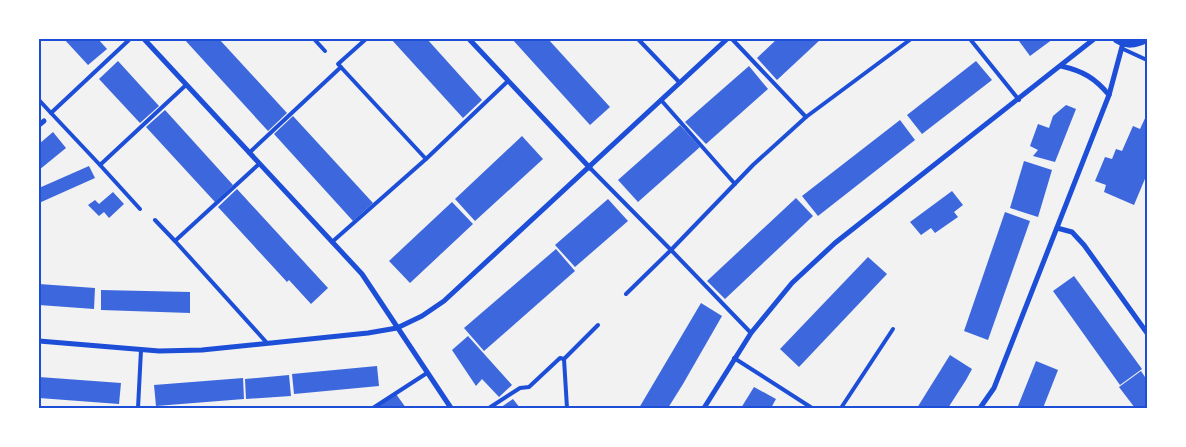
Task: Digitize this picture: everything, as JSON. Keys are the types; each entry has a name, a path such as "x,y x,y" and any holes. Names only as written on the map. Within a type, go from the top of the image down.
{"street":[{"path":"144,39 362,274 451,408"},
{"path":"469,39 590,168"},
{"path":"39,342 141,350 202,350 397,328 422,316 444,301 590,168 727,39"},
{"path":"704,408 751,333 792,283 835,243 1094,39"},
{"path":"980,408 994,388 1109,95 1121,43 1132,44 1145,39"},
{"path":"1061,66 1088,74 1098,81 1109,95"},
{"path":"39,126 44,121"},
{"path":"1057,228 1072,232 1084,245 1147,333"}],"lane":[{"path":"51,113 130,39"},
{"path":"314,39 325,51"},
{"path":"366,39 338,64 426,159"},
{"path":"638,39 680,83"},
{"path":"732,39 806,117"},
{"path":"626,294 672,250 735,184 806,117 910,39"},
{"path":"970,39 1018,100"},
{"path":"1121,43 1147,60"},
{"path":"249,153 341,67"},
{"path":"332,242 426,159 508,81"},
{"path":"100,165 186,85"},
{"path":"39,100 140,209"},
{"path":"661,100 735,184"},
{"path":"174,241 260,164"},
{"path":"590,168 751,333"},
{"path":"155,220 267,343"},
{"path":"489,408 520,388 529,387 560,358 564,359 598,325"},
{"path":"841,408 893,330"},
{"path":"138,408 141,350"},
{"path":"734,358 812,408"},
{"path":"564,359 567,408"},
{"path":"373,408 427,373"}],"building":[{"path":"64,39 98,39 107,49 88,65"},
{"path":"184,39 219,39 287,113 268,131"},
{"path":"391,39 427,39 482,100 463,118"},
{"path":"512,39 548,39 610,107 590,125"},
{"path":"777,39 821,39 777,80 757,58"},
{"path":"1022,39 1053,39 1030,56 1019,41"},
{"path":"118,61 159,106 140,123 99,79"},
{"path":"976,61 992,80 922,134 907,115"},
{"path":"749,66 768,89 706,144 685,122"},
{"path":"1066,105 1076,109 1055,162 1033,156 1038,150 1030,146 1038,124 1049,128 1053,116"},
{"path":"165,110 233,185 215,202 146,127"},
{"path":"1147,114 1147,174 1134,205 1104,192 1106,185 1095,181 1105,157 1112,159 1116,149 1122,151 1133,126 1140,129"},
{"path":"293,116 373,203 353,221 274,134"},
{"path":"900,120 915,140 818,216 802,196"},
{"path":"680,125 700,147 638,202 618,180"},
{"path":"53,132 66,148 39,170 39,144"},
{"path":"522,136 543,159 475,221 455,199"},
{"path":"1024,161 1052,170 1038,217 1010,208"},
{"path":"89,166 95,178 39,203 39,188"},
{"path":"237,189 328,288 311,304 289,280 287,282 218,207"},
{"path":"952,191 963,205 954,212 958,217 935,233 931,228 921,235 910,222"},
{"path":"113,192 124,204 109,218 104,212 99,216 88,205 95,200 99,204"},
{"path":"796,198 813,216 725,299 707,281"},
{"path":"608,199 628,221 575,267 555,245"},
{"path":"452,202 473,224 410,283 389,261"},
{"path":"1005,212 1030,221 988,340 964,331"},
{"path":"556,249 575,271 484,351 464,328"},
{"path":"868,257 887,274 799,367 780,349"},
{"path":"1074,276 1142,369 1120,385 1053,291"},
{"path":"39,284 95,288 94,309 39,305"},
{"path":"101,290 190,292 190,313 101,310"},
{"path":"701,303 722,316 683,384 668,408 639,408"},
{"path":"468,336 512,385 499,397 482,379 476,386 452,350"},
{"path":"950,355 972,369 966,380 948,408 917,408"},
{"path":"1036,361 1058,370 1043,408 1024,408 1018,406"},
{"path":"377,366 379,386 294,394 292,374"},
{"path":"1141,371 1147,380 1147,408 1135,408 1119,387"},
{"path":"289,375 291,396 246,399 245,379"},
{"path":"39,377 121,383 119,404 39,398"},
{"path":"243,378 244,399 156,406 154,385"},
{"path":"754,387 776,399 771,408 741,408"},
{"path":"396,394 406,408 375,408"},
{"path":"513,399 520,408 500,408"}]}
